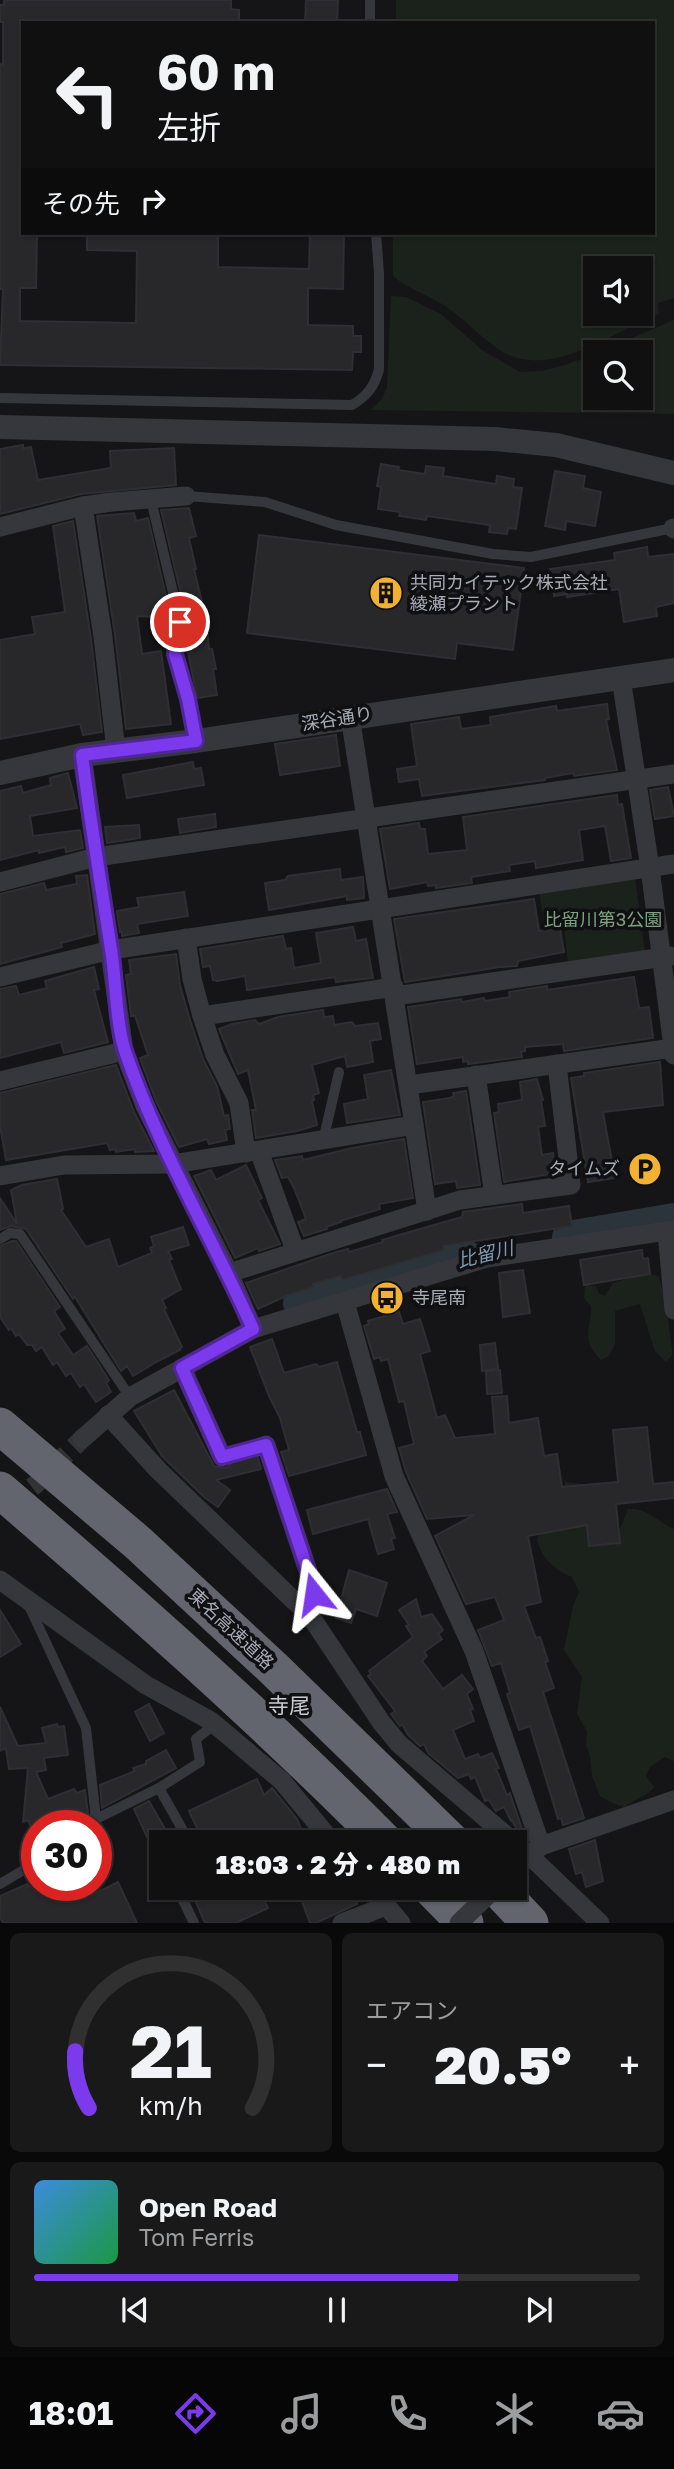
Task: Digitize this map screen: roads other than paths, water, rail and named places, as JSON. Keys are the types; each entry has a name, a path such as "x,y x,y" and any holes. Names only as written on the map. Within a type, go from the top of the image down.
{"highway":[{"name":"東名高速道路","path":"0,1426 138,1543 440,1830"},
{"path":"0,1490 228,1692 318,1774 373,1830"},
{"path":"443,1900 466,1923"},
{"path":"508,1900 530,1923"}],"street":[{"path":"0,427 516,440 589,452 674,473"},
{"path":"0,527 83,506 186,496"},
{"path":"83,506 103,637 116,751"},
{"name":"深谷通り","path":"0,772 82,755 196,741 350,716 674,670"},
{"path":"408,1085 557,1064 673,1052 667,956 650,867 621,678"},
{"path":"350,716 427,1211"},
{"path":"82,755 124,1051 145,1106 229,1273 253,1329"},
{"path":"0,882 96,857 674,774"},
{"path":"0,977 111,950 674,864"},
{"path":"186,938 192,979 215,1055 239,1103 253,1152 295,1250"},
{"path":"202,1016 667,956"},
{"path":"0,1081 124,1051"},
{"path":"229,1273 460,1200 570,1185 557,1064"},
{"path":"476,1075 494,1195"},
{"path":"0,1176 64,1165 173,1164 414,1125"},
{"path":"82,1439 130,1397 253,1329 410,1279 487,1258 670,1231 674,1310"},
{"path":"345,1301 394,1476 474,1651 520,1830"},
{"path":"182,1368 222,1457"},
{"path":"108,1415 158,1470 311,1616 398,1744 495,1830"},
{"path":"266,1445 313,1586 314,1594 310,1601 301,1607"},
{"path":"0,1580 146,1685 215,1724 282,1781 322,1830"},
{"path":"600,1923 527,1858 674,1800"},
{"path":"381,1900 401,1923"},
{"path":"459,1923 483,1900"},
{"path":"342,1923 386,1906"}],"lane":[{"path":"370,0 370,21"},
{"path":"0,398 352,405 363,398 375,384 379,370 376,235"},
{"path":"186,496 265,502 337,525 531,557 673,529"},
{"path":"150,500 180,622 175,654 196,741"},
{"path":"323,1141 339,1072"},
{"path":"0,1239 10,1233 20,1234 130,1397"},
{"path":"222,1457 266,1445"},
{"path":"26,1600 86,1728 93,1810"},
{"path":"112,1813 159,1788 200,1762 196,1739 215,1724"},
{"path":"159,1788 183,1830"},
{"path":"0,1884 21,1872"},
{"path":"183,1900 194,1923"}],"waterway":[{"name":"比留川","path":"568,1237 674,1219"},
{"name":"比留川","path":"299,1303 466,1256"}],"tunnel":[{"path":"9,1505 35,1485 82,1439"}],"place":[{"name":"共同カイテック株式会社 綾瀬プラント","path":"386,593"},
{"name":"タイムズ","path":"645,1169"},
{"name":"寺尾南","path":"387,1298"}],"district":[{"name":"寺尾","path":"289,1706"}],"park label":[{"name":"比留川第3公園","path":"603,920"}]}
